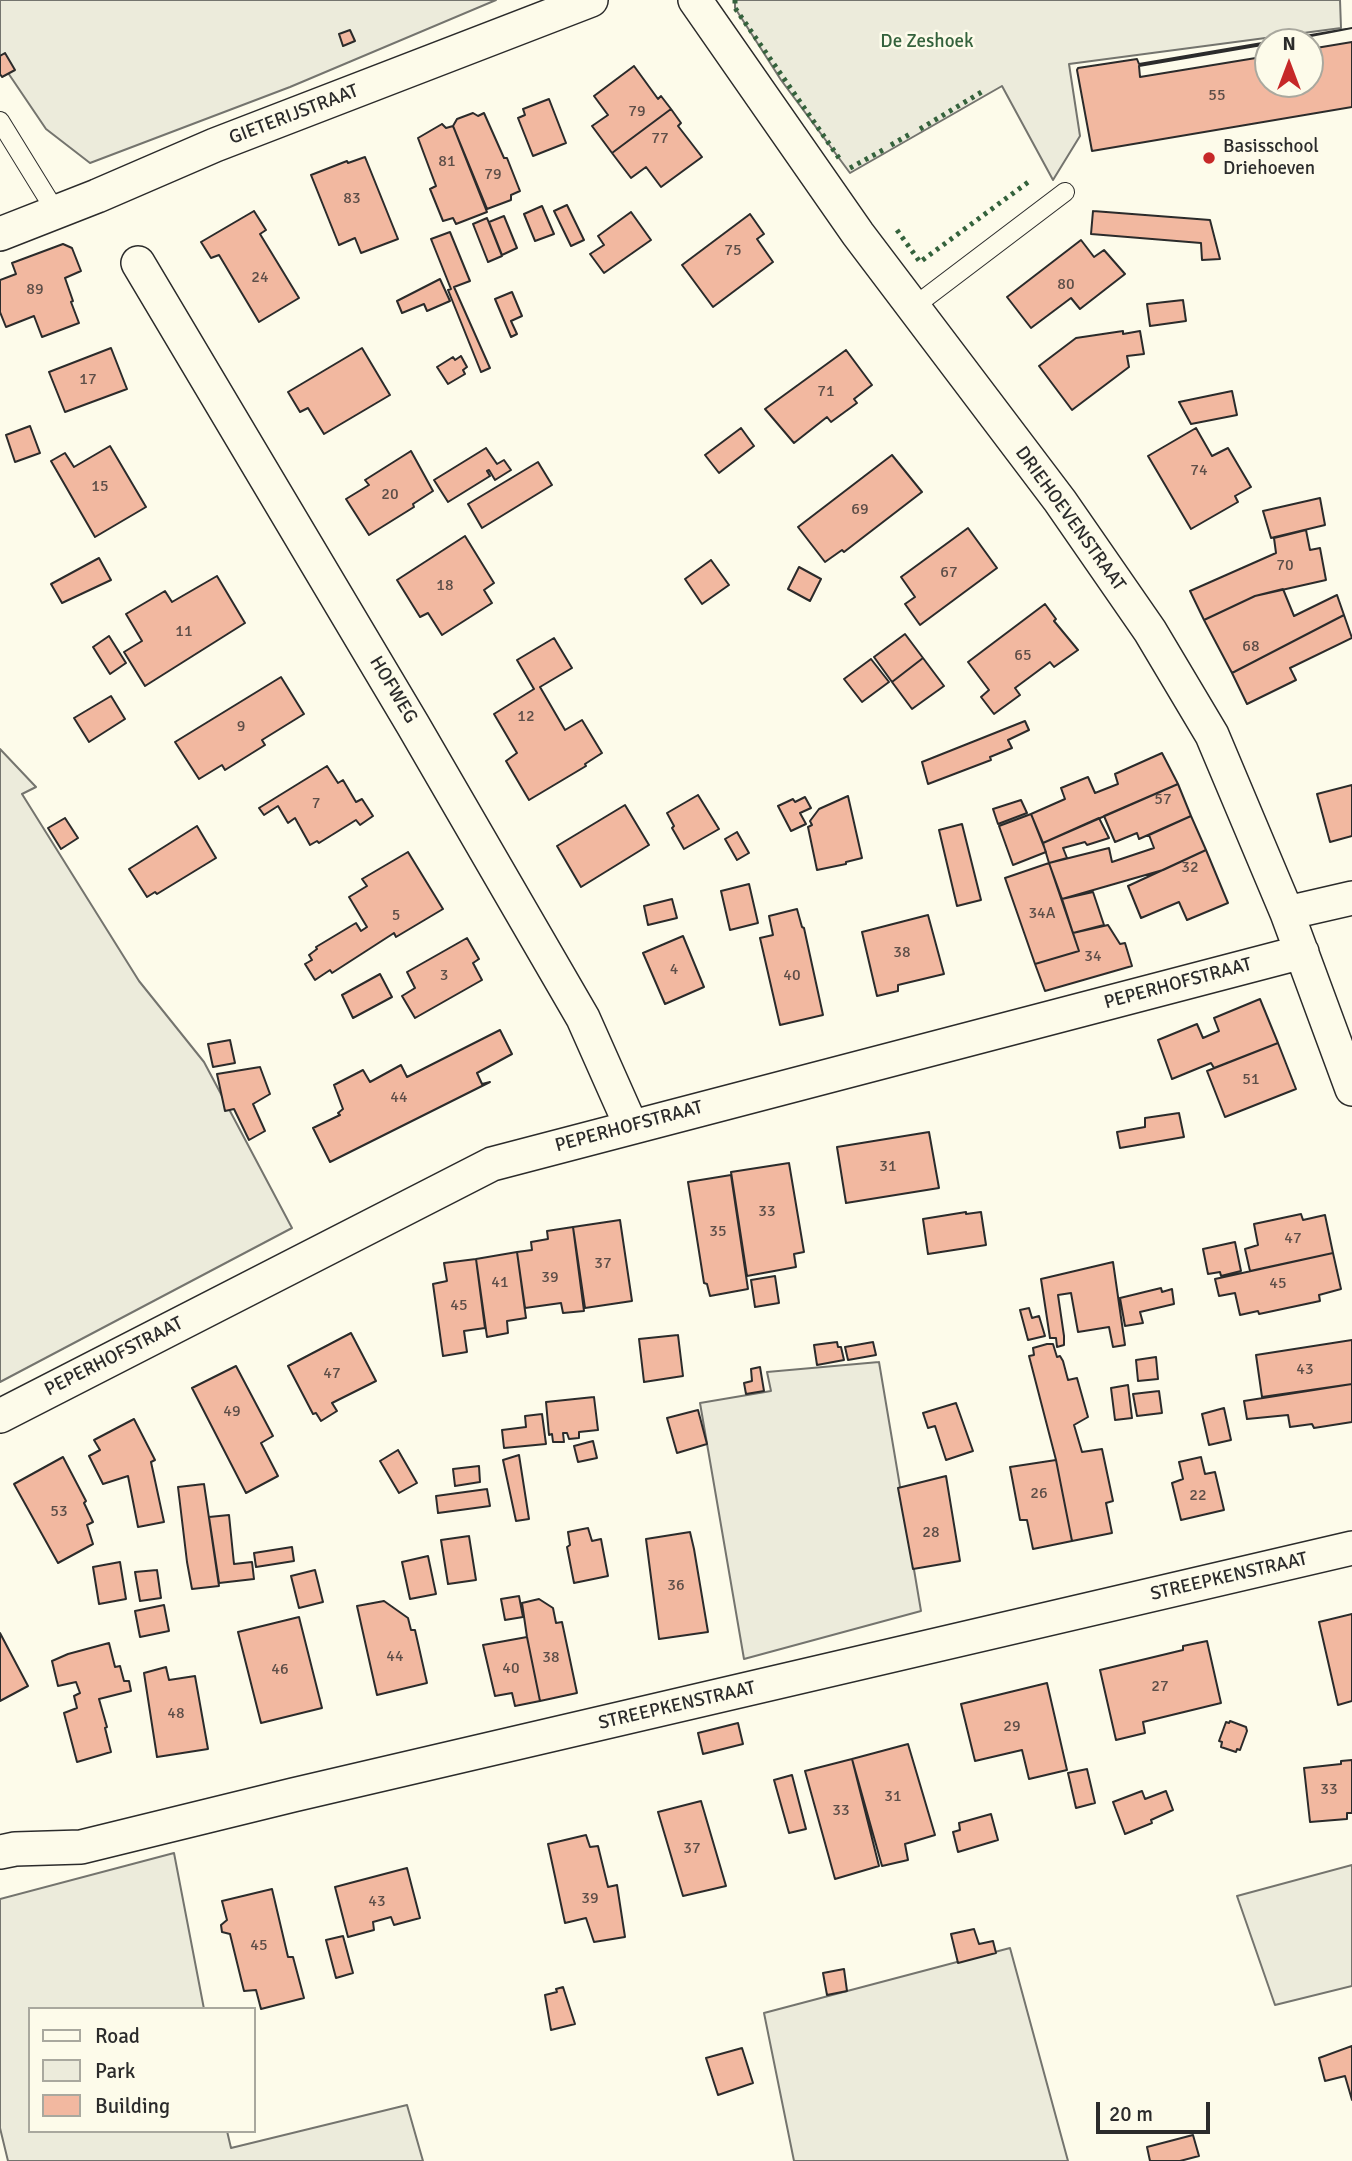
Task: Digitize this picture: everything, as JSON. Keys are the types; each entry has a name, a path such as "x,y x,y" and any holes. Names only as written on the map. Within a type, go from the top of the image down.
{"street":[{"name":"GIETERIJSTRAAT","path":"0,234 215,145 591,0"},
{"name":"DRIEHOEVENSTRAAT","path":"695,0 858,234 1060,501 1150,631 1212,735 1287,913 1352,1089"},
{"name":"HOFWEG","path":"138,263 406,713 583,1018 631,1126"},
{"path":"1287,913 1352,898"},
{"name":"PEPERHOFSTRAAT","path":"0,1416 492,1164 1302,952"},
{"name":"STREEPKENSTRAAT","path":"0,1852 81,1847 1352,1548"}],"lane":[{"path":"0,121 56,212"},
{"path":"912,308 1065,192"}],"green space":[{"path":"0,0 496,0 290,87 90,163 46,129 0,61"},
{"name":"De Zeshoek","path":"735,0 1340,0 1341,28 1324,30 1324,28 1254,28 1254,40 1069,64 1080,136 1053,180 1002,86 850,173 781,80 735,8"},
{"path":"0,749 36,787 22,794 139,981 204,1062 292,1228 0,1382"},
{"path":"879,1362 921,1611 744,1659 700,1403 771,1391 767,1372"},
{"path":"174,1853 204,2007 28,2007 28,2133 227,2133 231,2148 407,2105 423,2161 8,2161 0,2128 0,1899"},
{"path":"1352,1865 1352,1986 1275,2005 1237,1896"},
{"path":"1010,1948 1068,2161 794,2161 764,2013"}],"building":[{"path":"350,30 355,41 343,46 339,34"},
{"path":"1352,42 1352,107 1092,151 1078,68 1137,59 1139,64 1254,44 1139,66 1140,77 1254,58 1254,98 1324,98 1324,47"},
{"path":"5,53 15,70 2,77 0,56"},
{"path":"634,66 658,99 661,96 671,109 612,153 592,126 608,115 594,96"},
{"path":"549,99 566,143 533,156 518,118 525,115 523,109"},
{"path":"671,109 681,123 678,126 702,157 661,187 646,167 631,178 612,153"},
{"path":"473,113 478,116 484,113 520,191 511,195 511,200 487,209 453,126 457,119"},
{"path":"442,124 446,128 453,126 487,212 456,224 453,218 443,221 430,189 436,186 418,138"},
{"path":"365,157 398,239 361,253 355,238 339,245 311,175"},
{"path":"567,205 584,240 571,246 554,211"},
{"path":"542,206 554,234 535,241 524,214"},
{"path":"254,211 266,230 260,234 299,298 259,322 219,255 211,258 201,242"},
{"path":"1093,211 1210,220 1220,259 1202,260 1201,243 1091,234"},
{"path":"631,212 651,240 604,273 590,254 604,245 598,236"},
{"path":"750,214 764,234 757,239 773,262 713,307 682,265"},
{"path":"504,216 517,248 502,255 489,222"},
{"path":"487,218 502,256 488,262 473,224"},
{"path":"450,232 470,281 454,287 490,368 481,372 431,239"},
{"path":"1081,240 1094,257 1104,250 1125,274 1080,309 1071,298 1031,328 1007,297"},
{"path":"63,244 72,248 81,271 65,278 79,323 42,337 34,316 6,327 0,312 0,280 16,274 12,263"},
{"path":"440,279 450,301 427,311 424,304 402,313 397,301"},
{"path":"512,292 522,316 511,321 517,334 511,337 495,299"},
{"path":"1183,300 1186,321 1150,326 1147,304"},
{"path":"1123,331 1123,334 1140,331 1144,354 1127,356 1129,367 1072,410 1039,366 1076,338"},
{"path":"111,348 127,389 65,412 49,372"},
{"path":"362,348 390,395 324,434 308,408 300,412 288,392"},
{"path":"846,350 872,385 854,399 857,403 831,422 827,417 794,443 765,409"},
{"path":"461,356 467,367 463,370 465,374 448,384 437,367 453,357 455,360"},
{"path":"1232,391 1237,415 1191,424 1179,402"},
{"path":"30,426 40,453 15,462 6,435"},
{"path":"741,428 754,446 719,473 705,455"},
{"path":"1196,428 1212,456 1228,448 1251,487 1235,496 1238,502 1191,529 1148,456"},
{"path":"110,446 146,507 95,537 51,461 65,453 74,467"},
{"path":"486,448 497,464 504,460 511,470 495,480 489,470 487,471 490,476 448,502 434,480"},
{"path":"411,451 433,491 413,504 414,507 369,535 346,499 369,485 365,480"},
{"path":"892,455 922,492 844,552 842,550 825,562 798,527"},
{"path":"538,462 552,485 482,528 468,504"},
{"path":"1320,498 1325,525 1271,538 1263,511"},
{"path":"968,528 997,568 920,625 905,604 915,597 901,577"},
{"path":"1306,530 1310,550 1320,548 1326,580 1255,596 1204,620 1190,591 1276,553 1274,538"},
{"path":"465,536 494,583 484,590 492,603 442,635 428,613 420,617 397,580"},
{"path":"99,558 111,580 62,603 51,584"},
{"path":"711,560 729,585 702,604 685,579"},
{"path":"799,567 821,579 810,601 788,589"},
{"path":"217,576 245,623 145,686 124,652 142,641 126,614 165,591 172,602"},
{"path":"1283,589 1294,616 1337,595 1344,615 1232,673 1204,620 1255,596"},
{"path":"1045,604 1056,619 1054,621 1078,650 1054,667 1050,662 1015,688 1020,695 994,714 981,697 989,690 968,662"},
{"path":"1344,615 1352,638 1290,668 1296,680 1247,704 1232,673"},
{"path":"905,634 923,658 892,682 874,657"},
{"path":"109,636 126,663 110,674 93,647"},
{"path":"554,638 572,668 540,687 565,730 582,720 602,753 585,764 586,766 529,800 506,761 517,753 494,714 534,689 517,660"},
{"path":"923,658 944,686 912,709 892,682"},
{"path":"871,659 889,682 862,702 844,679"},
{"path":"281,677 304,714 262,740 265,745 225,770 222,765 199,779 175,742"},
{"path":"111,696 125,719 89,742 74,718"},
{"path":"1025,721 1029,730 1008,740 1012,748 990,757 991,760 928,784 922,762"},
{"path":"1162,753 1178,784 1043,843 1031,814 1065,799 1061,788 1088,777 1095,793 1118,784 1115,774"},
{"path":"327,766 338,783 343,780 356,802 362,799 373,816 360,825 356,820 319,843 317,841 310,845 295,818 288,823 278,806 264,815 259,808"},
{"path":"1178,784 1191,816 1139,839 1137,833 1115,842 1104,816"},
{"path":"1352,785 1352,836 1330,842 1317,794"},
{"path":"698,795 719,829 684,849 667,813"},
{"path":"848,796 862,858 817,870 808,827 812,825 810,821 819,809"},
{"path":"805,797 811,808 800,813 806,824 791,831 778,806"},
{"path":"1021,800 1027,813 998,824 993,809"},
{"path":"625,805 649,845 581,887 557,846"},
{"path":"1031,814 1046,852 1013,865 999,826"},
{"path":"1191,816 1206,850 1163,870 1062,899 1049,863 1109,848 1112,862 1154,848 1149,835"},
{"path":"65,818 78,838 61,849 48,828"},
{"path":"1099,818 1109,838 1087,845 1085,842 1063,848 1067,858 1049,863 1043,843"},
{"path":"962,824 981,900 957,906 939,830"},
{"path":"197,826 216,858 157,894 155,892 147,897 129,869"},
{"path":"737,832 749,853 737,860 725,839"},
{"path":"1206,850 1228,903 1187,920 1179,902 1141,918 1128,886"},
{"path":"408,852 443,909 396,937 394,933 332,973 330,970 315,980 305,964 312,960 309,955 316,947 356,923 361,931 367,927 349,897 367,886 362,879"},
{"path":"1049,863 1079,951 1035,964 1005,878"},
{"path":"749,884 758,923 730,930 721,891"},
{"path":"1093,892 1104,925 1073,933 1062,899"},
{"path":"672,899 677,918 648,925 644,906"},
{"path":"797,909 804,928 823,1015 780,1025 760,938 773,935 769,916"},
{"path":"928,915 944,974 898,985 898,991 877,996 862,932"},
{"path":"1108,925 1120,944 1125,943 1132,966 1045,991 1035,964 1079,951 1073,933"},
{"path":"683,936 704,987 665,1004 643,953"},
{"path":"467,938 479,959 473,963 482,980 415,1018 402,996 415,988 407,972"},
{"path":"380,974 392,997 353,1018 342,995"},
{"path":"1260,999 1278,1043 1214,1068 1211,1063 1172,1079 1158,1040 1197,1024 1203,1038 1219,1031 1214,1018"},
{"path":"500,1030 512,1054 477,1073 482,1084 490,1082 330,1162 313,1128 340,1115 338,1113 343,1109 334,1085 363,1070 370,1082 401,1065 407,1077"},
{"path":"230,1040 235,1063 213,1067 208,1044"},
{"path":"1278,1043 1296,1089 1225,1117 1207,1071"},
{"path":"260,1067 270,1094 253,1104 265,1131 249,1140 234,1109 225,1111 217,1074"},
{"path":"1179,1113 1184,1137 1120,1148 1117,1132 1145,1127 1145,1118"},
{"path":"929,1132 939,1188 846,1203 837,1147"},
{"path":"789,1163 804,1252 794,1254 796,1267 747,1276 731,1172"},
{"path":"731,1175 748,1289 710,1296 707,1284 704,1283 688,1182"},
{"path":"981,1212 986,1245 928,1254 923,1219"},
{"path":"1301,1214 1303,1220 1325,1215 1333,1253 1250,1271 1245,1249 1258,1245 1254,1224"},
{"path":"620,1220 632,1301 585,1308 573,1227"},
{"path":"573,1227 584,1311 563,1313 561,1303 525,1308 517,1252 532,1250 531,1242 548,1239 547,1231"},
{"path":"1235,1242 1241,1271 1221,1276 1220,1272 1208,1274 1203,1249"},
{"path":"517,1252 526,1318 507,1321 508,1333 487,1337 476,1259"},
{"path":"1333,1253 1341,1289 1319,1295 1320,1301 1259,1314 1258,1311 1240,1315 1235,1293 1219,1296 1215,1279"},
{"path":"476,1259 485,1328 464,1331 467,1352 443,1356 433,1284 447,1281 444,1263"},
{"path":"1113,1262 1125,1345 1113,1347 1109,1327 1078,1332 1071,1293 1058,1295 1064,1345 1057,1347 1056,1338 1050,1338 1041,1279"},
{"path":"775,1276 779,1303 755,1307 751,1280"},
{"path":"1161,1288 1162,1292 1172,1289 1174,1304 1140,1312 1143,1323 1125,1326 1120,1298"},
{"path":"1029,1308 1032,1318 1039,1316 1045,1336 1028,1340 1020,1310"},
{"path":"351,1333 376,1381 332,1403 337,1411 321,1421 316,1413 313,1414 288,1366"},
{"path":"678,1335 683,1376 644,1382 639,1339"},
{"path":"1352,1340 1352,1384 1262,1397 1256,1355"},
{"path":"837,1342 844,1360 817,1365 814,1345"},
{"path":"873,1342 876,1355 848,1360 845,1347"},
{"path":"1053,1344 1057,1357 1060,1356 1063,1361 1068,1380 1077,1378 1088,1417 1074,1425 1082,1452 1102,1449 1113,1501 1106,1503 1112,1533 1072,1541 1056,1460 1029,1356 1034,1355 1033,1348"},
{"path":"1156,1357 1158,1379 1138,1381 1136,1360"},
{"path":"236,1366 273,1436 261,1443 278,1476 246,1493 192,1388"},
{"path":"760,1367 764,1391 746,1394 744,1383 752,1381 751,1369"},
{"path":"1352,1384 1352,1422 1314,1428 1312,1424 1290,1427 1288,1415 1247,1419 1244,1401"},
{"path":"1128,1385 1132,1418 1115,1420 1111,1388"},
{"path":"1159,1391 1162,1413 1137,1416 1133,1394"},
{"path":"594,1397 598,1430 579,1432 579,1438 569,1439 567,1433 563,1433 564,1442 553,1442 552,1434 549,1435 546,1402"},
{"path":"956,1403 973,1451 946,1460 935,1426 928,1428 923,1413"},
{"path":"1224,1408 1231,1440 1209,1445 1202,1414"},
{"path":"698,1410 707,1444 677,1453 667,1418"},
{"path":"542,1414 546,1444 504,1448 502,1430 526,1427 525,1416"},
{"path":"134,1419 155,1460 151,1462 164,1522 138,1527 128,1476 103,1484 89,1456 100,1450 94,1440"},
{"path":"593,1441 597,1458 578,1462 574,1446"},
{"path":"398,1450 417,1483 399,1493 380,1461"},
{"path":"519,1455 529,1519 516,1521 503,1460"},
{"path":"63,1457 86,1501 84,1503 93,1522 87,1525 93,1544 58,1563 14,1484"},
{"path":"1201,1457 1205,1474 1215,1472 1224,1510 1181,1520 1172,1483 1183,1479 1179,1462"},
{"path":"1056,1460 1072,1541 1033,1549 1027,1520 1020,1520 1010,1467"},
{"path":"479,1466 480,1482 455,1486 453,1469"},
{"path":"946,1476 960,1561 913,1569 898,1488"},
{"path":"204,1484 219,1586 192,1589 178,1487"},
{"path":"487,1489 490,1506 438,1513 436,1496"},
{"path":"229,1515 234,1564 252,1562 254,1579 219,1583 209,1517"},
{"path":"588,1528 592,1541 601,1539 608,1576 574,1583 567,1547 570,1545 568,1532"},
{"path":"690,1532 708,1632 659,1639 646,1539"},
{"path":"469,1536 476,1580 448,1584 441,1540"},
{"path":"292,1547 294,1561 256,1567 254,1553"},
{"path":"428,1556 436,1594 410,1599 402,1562"},
{"path":"120,1562 126,1599 99,1604 93,1567"},
{"path":"157,1570 161,1598 140,1601 135,1572"},
{"path":"315,1570 323,1602 299,1608 291,1576"},
{"path":"519,1596 523,1617 505,1620 501,1599"},
{"path":"539,1599 553,1608 556,1623 562,1622 577,1693 540,1701 522,1603"},
{"path":"384,1601 408,1618 411,1630 415,1630 427,1683 377,1695 357,1606"},
{"path":"164,1605 169,1631 140,1637 135,1611"},
{"path":"1352,1614 1352,1701 1338,1705 1319,1622"},
{"path":"299,1617 322,1708 261,1723 238,1632"},
{"path":"0,1633 28,1686 0,1701"},
{"path":"527,1637 540,1701 515,1706 512,1693 495,1696 483,1645"},
{"path":"1207,1641 1221,1703 1143,1722 1145,1733 1116,1740 1100,1670 1183,1650 1183,1646"},
{"path":"109,1643 115,1667 120,1666 124,1681 129,1681 131,1691 99,1699 111,1752 77,1762 64,1713 77,1708 74,1696 80,1693 76,1682 58,1686 52,1661"},
{"path":"166,1667 169,1680 195,1676 208,1749 157,1757 144,1673"},
{"path":"1047,1683 1067,1770 1029,1779 1022,1750 975,1761 961,1704"},
{"path":"1226,1722 1246,1727 1247,1731 1240,1750 1237,1749 1236,1752 1221,1747 1222,1742 1219,1741"},
{"path":"738,1723 743,1744 703,1754 698,1733"},
{"path":"908,1744 935,1835 905,1844 908,1860 882,1866 852,1759"},
{"path":"852,1759 879,1866 835,1879 805,1771"},
{"path":"1352,1760 1352,1813 1347,1813 1347,1819 1310,1822 1304,1768 1341,1764 1341,1761"},
{"path":"1087,1769 1095,1803 1076,1808 1068,1773"},
{"path":"792,1775 806,1829 789,1833 774,1780"},
{"path":"1142,1791 1145,1799 1166,1791 1173,1810 1151,1820 1152,1823 1125,1834 1113,1802"},
{"path":"701,1801 726,1886 683,1896 658,1812"},
{"path":"991,1814 998,1840 958,1852 953,1832 960,1830 959,1823"},
{"path":"586,1835 590,1847 598,1846 608,1887 617,1885 625,1937 594,1942 586,1918 565,1923 548,1844"},
{"path":"407,1868 420,1918 394,1925 391,1917 373,1922 374,1930 348,1937 335,1887"},
{"path":"272,1889 288,1957 293,1957 304,1998 261,2009 256,1990 244,1991 230,1934 222,1932 221,1925 227,1920 222,1901"},
{"path":"974,1929 979,1944 993,1941 996,1953 958,1963 951,1934"},
{"path":"343,1936 353,1973 336,1978 326,1940"},
{"path":"844,1969 847,1991 827,1995 823,1973"},
{"path":"563,1987 575,2024 551,2030 545,1995 557,1992 556,1989"},
{"path":"1352,2046 1352,2100 1345,2076 1325,2081 1319,2058"},
{"path":"742,2048 753,2083 718,2095 706,2058"},
{"path":"1193,2135 1199,2156 1180,2161 1150,2161 1147,2147"}],"hedge":[{"path":"735,0 735,8 839,158"},
{"path":"920,129 985,90"},
{"path":"891,145 910,134"},
{"path":"850,168 883,150"},
{"path":"897,230 920,262 1031,180"}],"place":[{"name":"Basisschool Driehoeven","path":"1209,158"}]}
